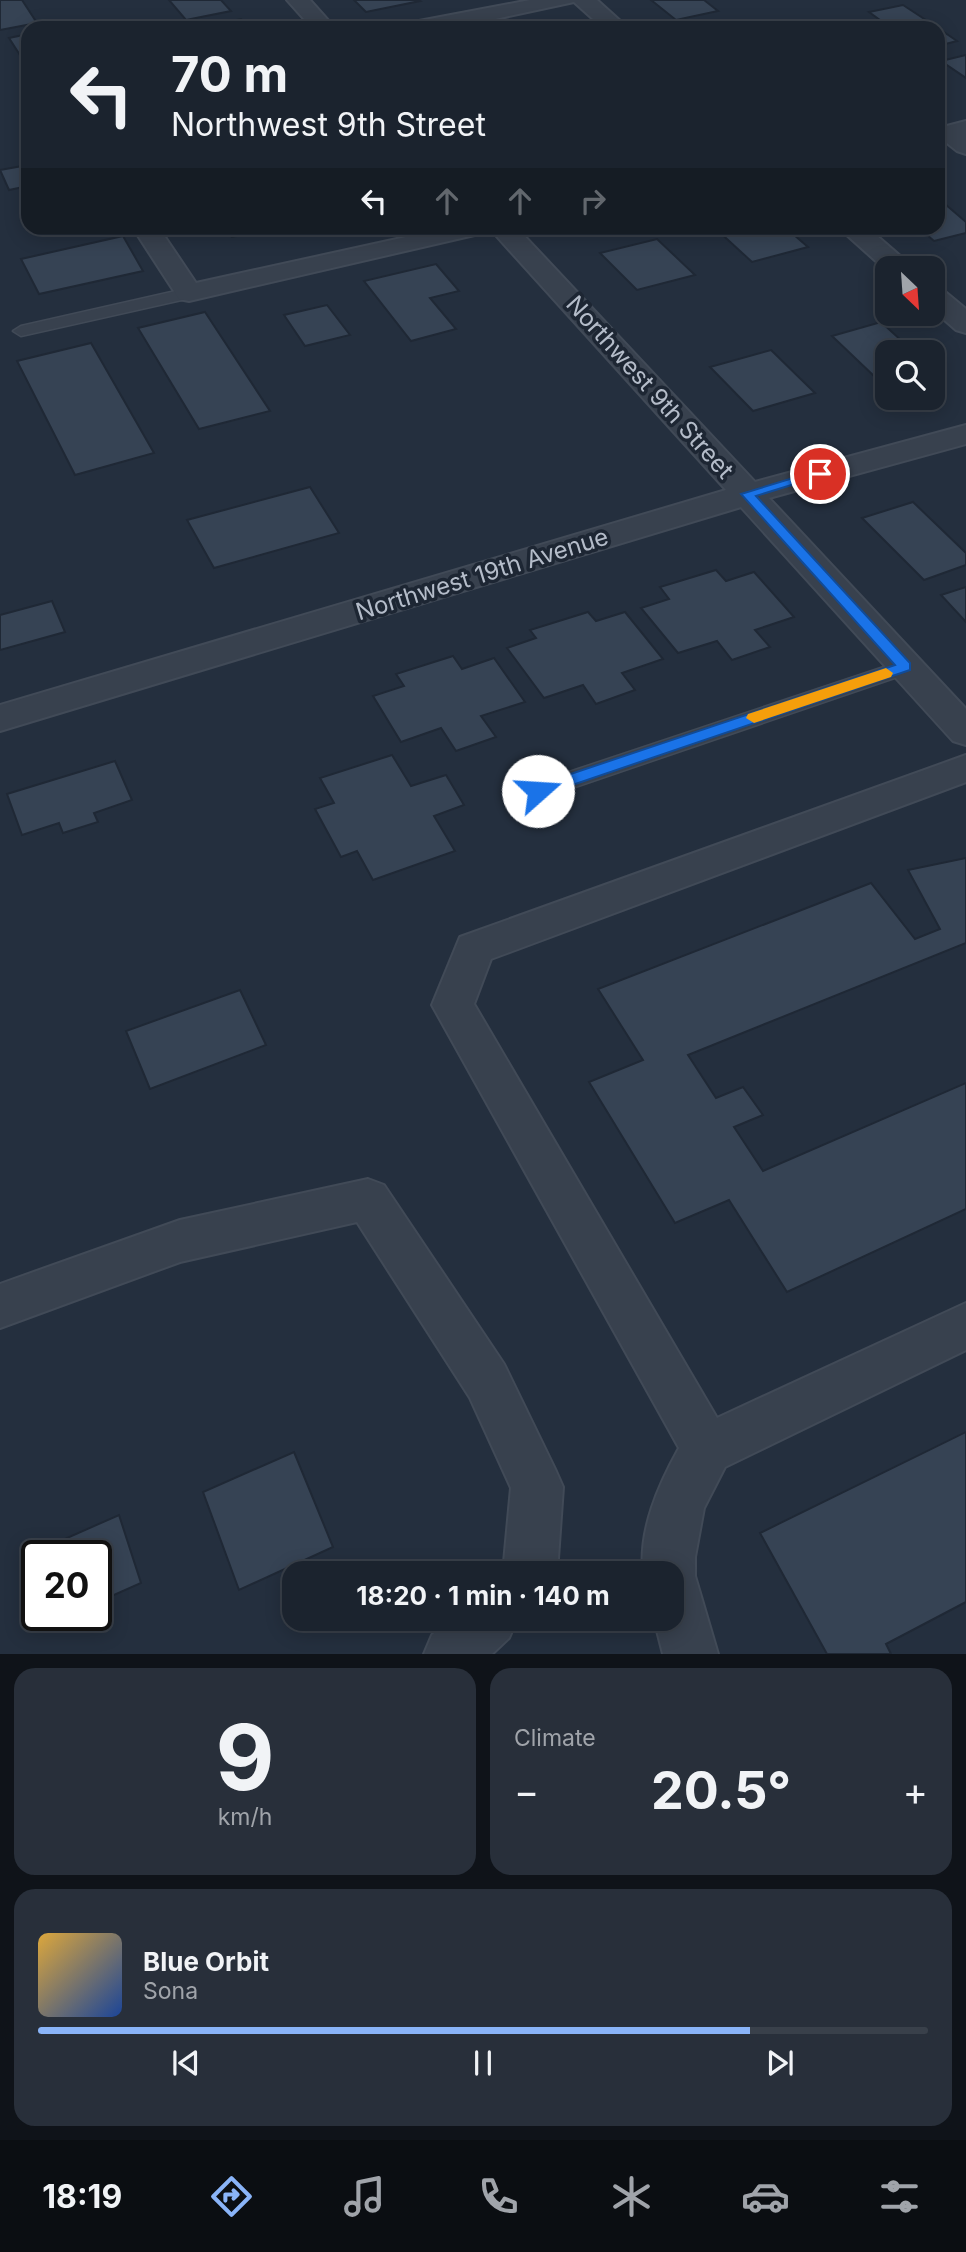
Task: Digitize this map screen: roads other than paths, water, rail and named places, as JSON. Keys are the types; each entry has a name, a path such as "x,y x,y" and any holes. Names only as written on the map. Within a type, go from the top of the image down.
{"street":[{"path":"298,0 318,21"},
{"path":"456,21 565,0"},
{"path":"584,0 609,21"},
{"path":"966,128 948,133 966,146"},
{"path":"151,235 189,293 450,235"},
{"name":"Northwest 9th Street","path":"509,235 966,732"},
{"path":"860,235 886,256"},
{"path":"945,306 966,324"},
{"name":"Northwest 19th Avenue","path":"0,718 748,494 966,434"},
{"path":"707,1449 453,1005 474,948 966,768"},
{"path":"0,1306 180,1241 368,1199 487,1381 537,1487 531,1561"},
{"path":"668,1561 675,1520 690,1476 707,1449 966,1326"},
{"path":"684,1628 691,1654"},
{"path":"451,1654 477,1631"}],"lane":[{"path":"21,331 189,293"},
{"path":"538,791 905,667"}]}
